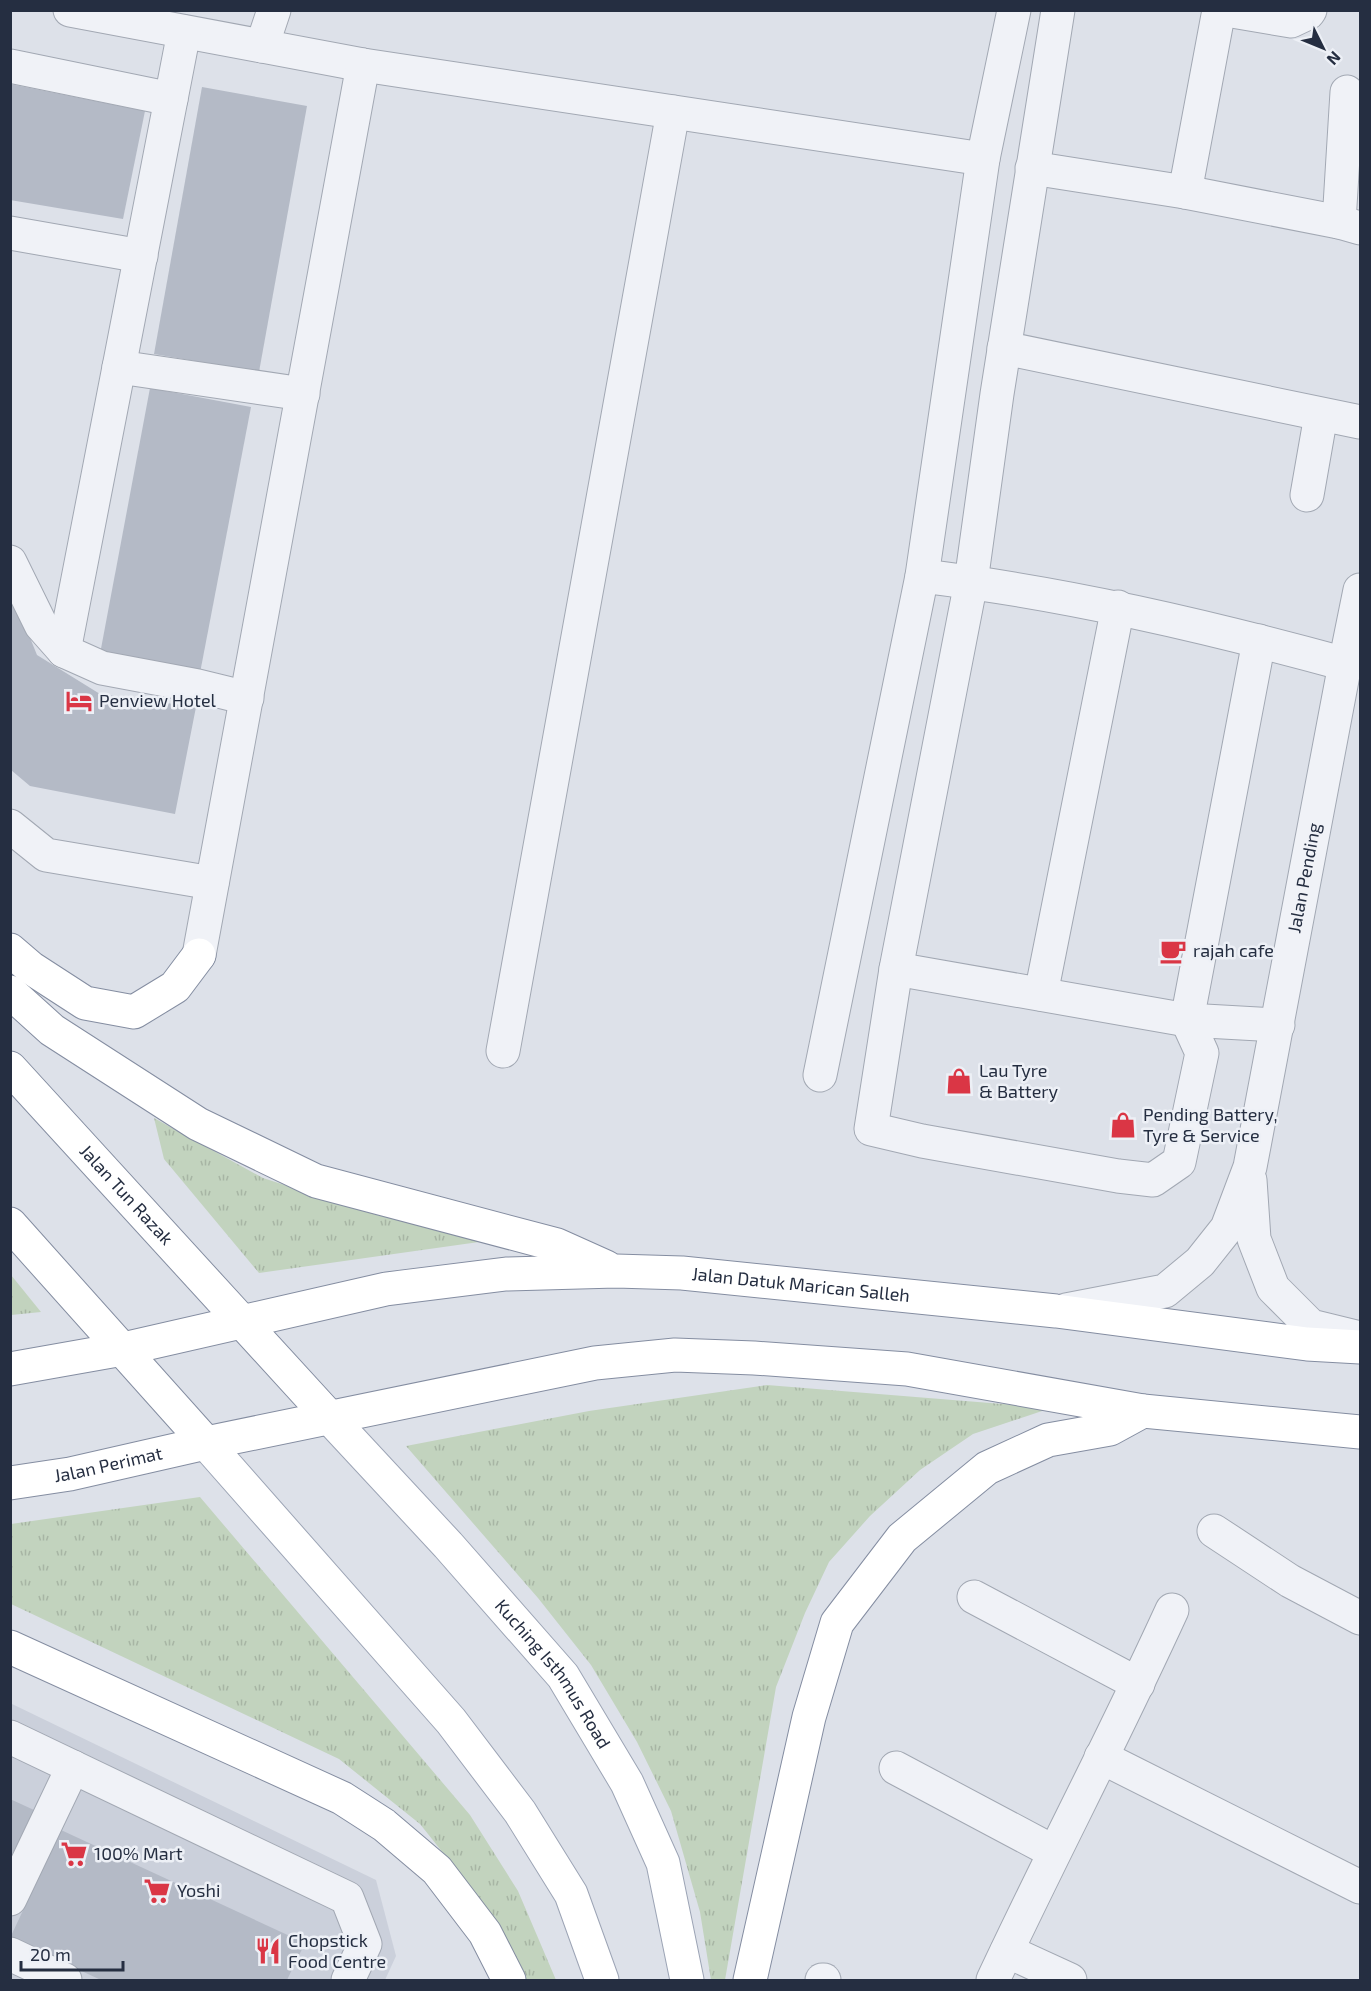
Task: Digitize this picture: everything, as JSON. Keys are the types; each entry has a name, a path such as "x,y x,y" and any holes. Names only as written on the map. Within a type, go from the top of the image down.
{"main road":[{"path":"10,950 31,968 85,1003 134,1012 175,987 199,955"},
{"path":"10,992 52,1030 198,1124 316,1181 556,1245 616,1271"},
{"name":"Jalan Tun Razak","path":"10,1068 330,1418"},
{"path":"10,1224 451,1721 520,1812 571,1894 602,1980"},
{"name":"Jalan Datuk Marican Salleh","path":"123,1349 386,1289 506,1274 616,1271 682,1273 1056,1311 1308,1344 1360,1347"},
{"path":"10,1369 123,1349"},
{"path":"330,1418 595,1363 675,1355 907,1369 1143,1411 1360,1432"},
{"path":"750,1980 809,1717 837,1623 902,1538 987,1468 1048,1440 1110,1429 1143,1411"},
{"name":"Jalan Perimat","path":"10,1484 70,1474 330,1418"},
{"name":"Kuching Isthmus Road","path":"330,1418 448,1545 563,1676 627,1784 663,1863 687,1980"},
{"path":"10,1498 46,1478"},
{"path":"10,1647 342,1797 362,1809 437,1870 485,1933 509,1980"}],"street":[{"path":"70,10 363,65 983,159"},
{"path":"262,46 274,10"},
{"path":"820,1075 922,576 983,159 1014,10"},
{"path":"1058,10 1004,348 971,582 896,969 871,1129 922,1141 1118,1176 1153,1180 1179,1162 1202,1053 1187,1020 1259,641"},
{"path":"1185,192 1219,10"},
{"path":"1226,10 1291,21 1308,14 1310,10"},
{"path":"64,651 184,32"},
{"path":"199,955 363,65"},
{"path":"10,66 171,99"},
{"path":"1032,168 1185,192 1350,225 1347,92"},
{"path":"503,1051 673,112"},
{"path":"10,233 141,256"},
{"path":"1004,348 1360,422"},
{"path":"119,367 303,394"},
{"path":"1307,495 1321,415"},
{"path":"10,562 41,624 64,651 102,668 198,686 246,698"},
{"path":"922,576 1118,607 1345,664"},
{"name":"Jalan Pending","path":"1250,1167 1345,664 1360,597"},
{"path":"1041,994 1118,607"},
{"path":"10,826 46,855 212,883"},
{"path":"896,969 1187,1020 1278,1025"},
{"path":"1056,1311 1165,1291 1200,1262 1227,1228 1250,1167"},
{"path":"1250,1167 1254,1239 1273,1288 1311,1326 1360,1338"},
{"path":"1214,1531 1290,1581 1360,1618"},
{"path":"974,1597 1138,1684"},
{"path":"993,1980 1172,1610"},
{"path":"10,1737 347,1898 365,1944 348,1980"},
{"path":"1101,1757 1360,1887"},
{"path":"10,1899 73,1767"},
{"path":"896,1768 1054,1852"},
{"path":"1007,1951 1070,1980"},
{"path":"10,1954 65,1980"}],"shaded area":[{"path":"10,1703 376,1880 396,1956 385,1980 11,1980"}],"green space":[{"path":"154,1118 263,1178 377,1215 486,1241 259,1273 164,1159"},
{"path":"11,1275 41,1312 11,1315"},
{"path":"767,1385 1051,1408 973,1434 920,1470 870,1516 829,1562 805,1613 776,1687 725,1980 711,1980 700,1912 671,1811 637,1742 591,1665 538,1598 406,1446 589,1411"},
{"path":"200,1497 470,1815 518,1891 556,1980 524,1980 515,1954 475,1893 420,1824 339,1759 11,1604 11,1524"}],"building":[{"path":"10,84 145,111 123,219 10,200"},
{"path":"202,87 307,106 259,372 154,354"},
{"path":"150,388 251,407 200,673 100,654"},
{"name":"Penview Hotel","path":"11,591 37,655 100,694 196,707 175,814 30,786 11,770"},
{"path":"10,1799 34,1810 10,1859"},
{"path":"61,1830 305,1943 287,1980 101,1980 10,1938"}],"place":[{"name":"Penview Hotel","path":"79,701"},
{"name":"rajah cafe","path":"1173,951"},
{"name":"Lau Tyre & Battery","path":"959,1081"},
{"name":"Pending Battery, Tyre & Service","path":"1123,1125"},
{"name":"100% Mart","path":"74,1854"},
{"name":"Yoshi","path":"157,1891"},
{"name":"Chopstick Food Centre","path":"268,1951"}]}
